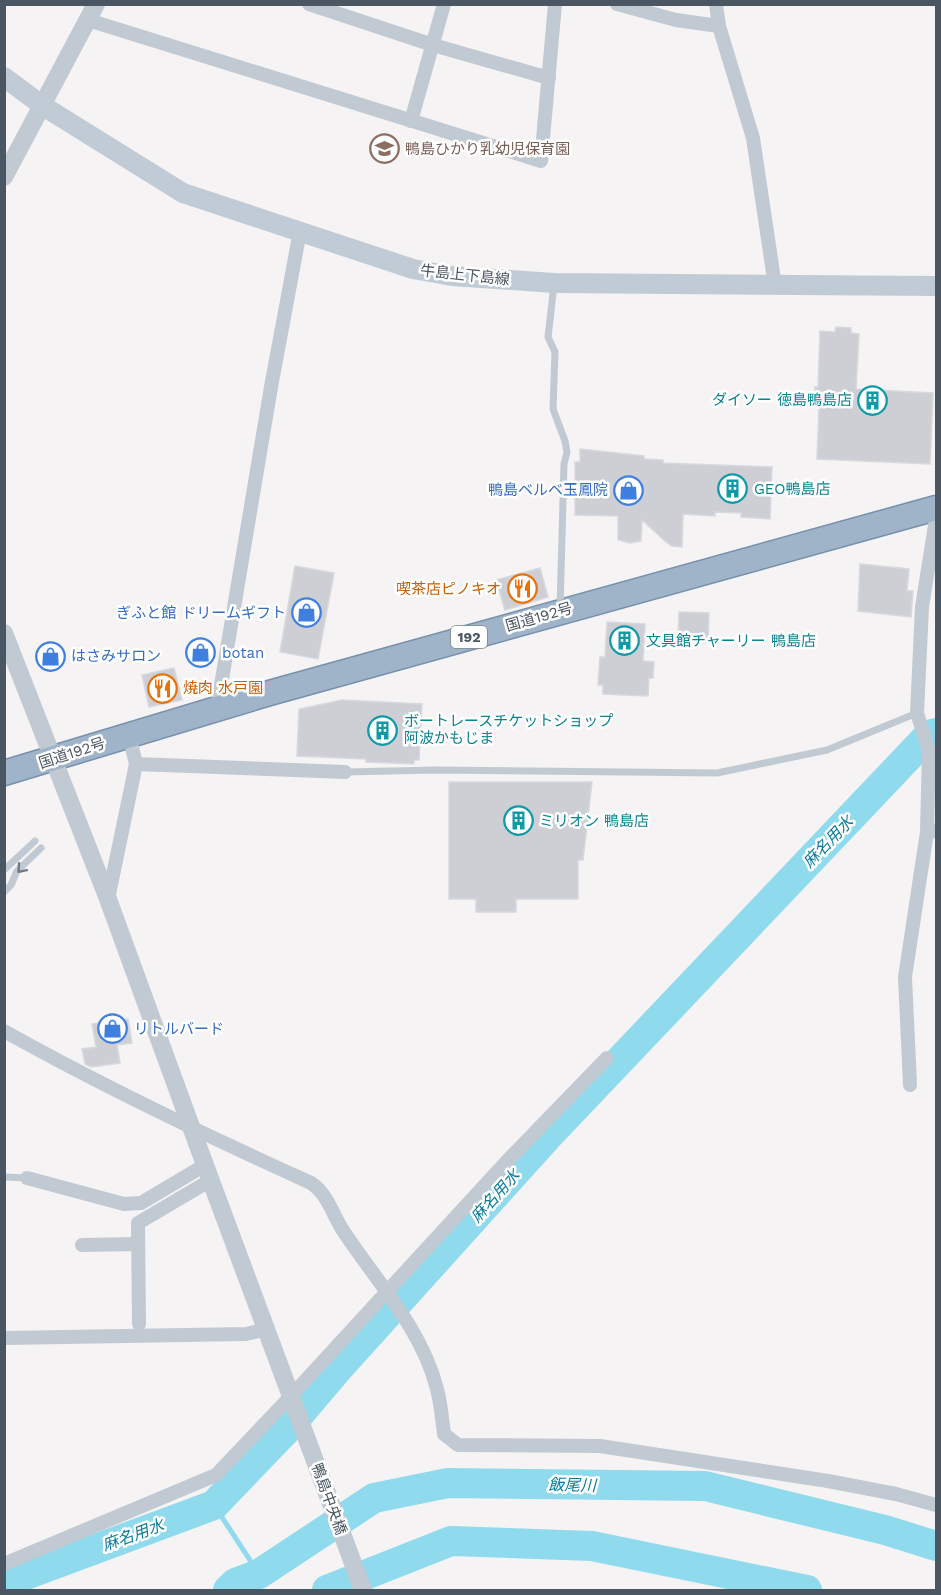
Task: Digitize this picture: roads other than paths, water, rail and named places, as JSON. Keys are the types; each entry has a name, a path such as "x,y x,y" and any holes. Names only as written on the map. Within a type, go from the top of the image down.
{"highway":[{"name":"国道192号","path":"4,773 54,760 217,709 560,611 936,508"}],"main road":[{"name":"牛島上下島線","path":"4,77 43,106 183,193 413,269 452,276 554,283 936,286"}],"street":[{"path":"309,4 432,45 549,78"},
{"path":"411,121 444,4"},
{"path":"4,177 92,12 411,121 541,161 555,4"},
{"path":"616,4 676,20 719,26"},
{"path":"716,4 719,26 753,138 775,286"},
{"path":"217,709 271,387 300,231"},
{"path":"910,1085 905,977 932,832 929,752 916,713 922,607 936,519"},
{"name":"鴨島中央橋","path":"4,633 108,899 363,1590"},
{"path":"108,899 136,764 129,735"},
{"path":"136,764 345,772"},
{"path":"4,1031 77,1072 194,1130 311,1183 321,1190 337,1221 402,1314 430,1369 437,1389 444,1434 458,1445 600,1446 828,1481 896,1494 936,1505"},
{"path":"4,1564 216,1475 294,1402 508,1160 607,1058"},
{"path":"27,1178 124,1204 141,1203 208,1172"},
{"path":"139,1323 138,1223 208,1172"},
{"path":"82,1245 138,1244"},
{"path":"4,1338 246,1334 267,1329"}],"lane":[{"path":"554,283 549,337 555,352 553,409 567,452 564,464 560,611"},
{"path":"345,772 436,770 717,773 827,750 916,713"},
{"path":"4,870 35,841"},
{"path":"4,892 11,885 17,871 41,848"},
{"path":"4,1177 27,1178"}],"waterway":[{"name":"麻名用水","path":"4,1583 214,1505 286,1430 336,1371 549,1135 929,735 936,733"},
{"name":"飯尾川","path":"228,1590 235,1583 259,1574 374,1498 448,1483 705,1486 885,1530 936,1546"},
{"path":"214,1505 259,1574"},
{"name":"麻名用水","path":"327,1590 451,1541 592,1546 807,1590"}],"place":[{"name":"鴨島ひかり乳幼児保育園","path":"384,149"},
{"name":"ダイソー 徳島鴨島店","path":"873,400"},
{"name":"GEO鴨島店","path":"733,489"},
{"name":"鴨島ベルベ玉鳳院","path":"629,490"},
{"name":"喫茶店ピノキオ","path":"522,589"},
{"name":"ぎふと館 ドリームギフト","path":"307,613"},
{"name":"文具館チャーリー 鴨島店","path":"625,641"},
{"name":"botan","path":"201,653"},
{"name":"はさみサロン","path":"50,656"},
{"name":"焼肉 水戸園","path":"162,688"},
{"name":"ボートレースチケットショップ 阿波かもじま","path":"383,730"},
{"name":"ミリオン 鴨島店","path":"518,821"},
{"name":"リトルバード","path":"113,1029"}]}
